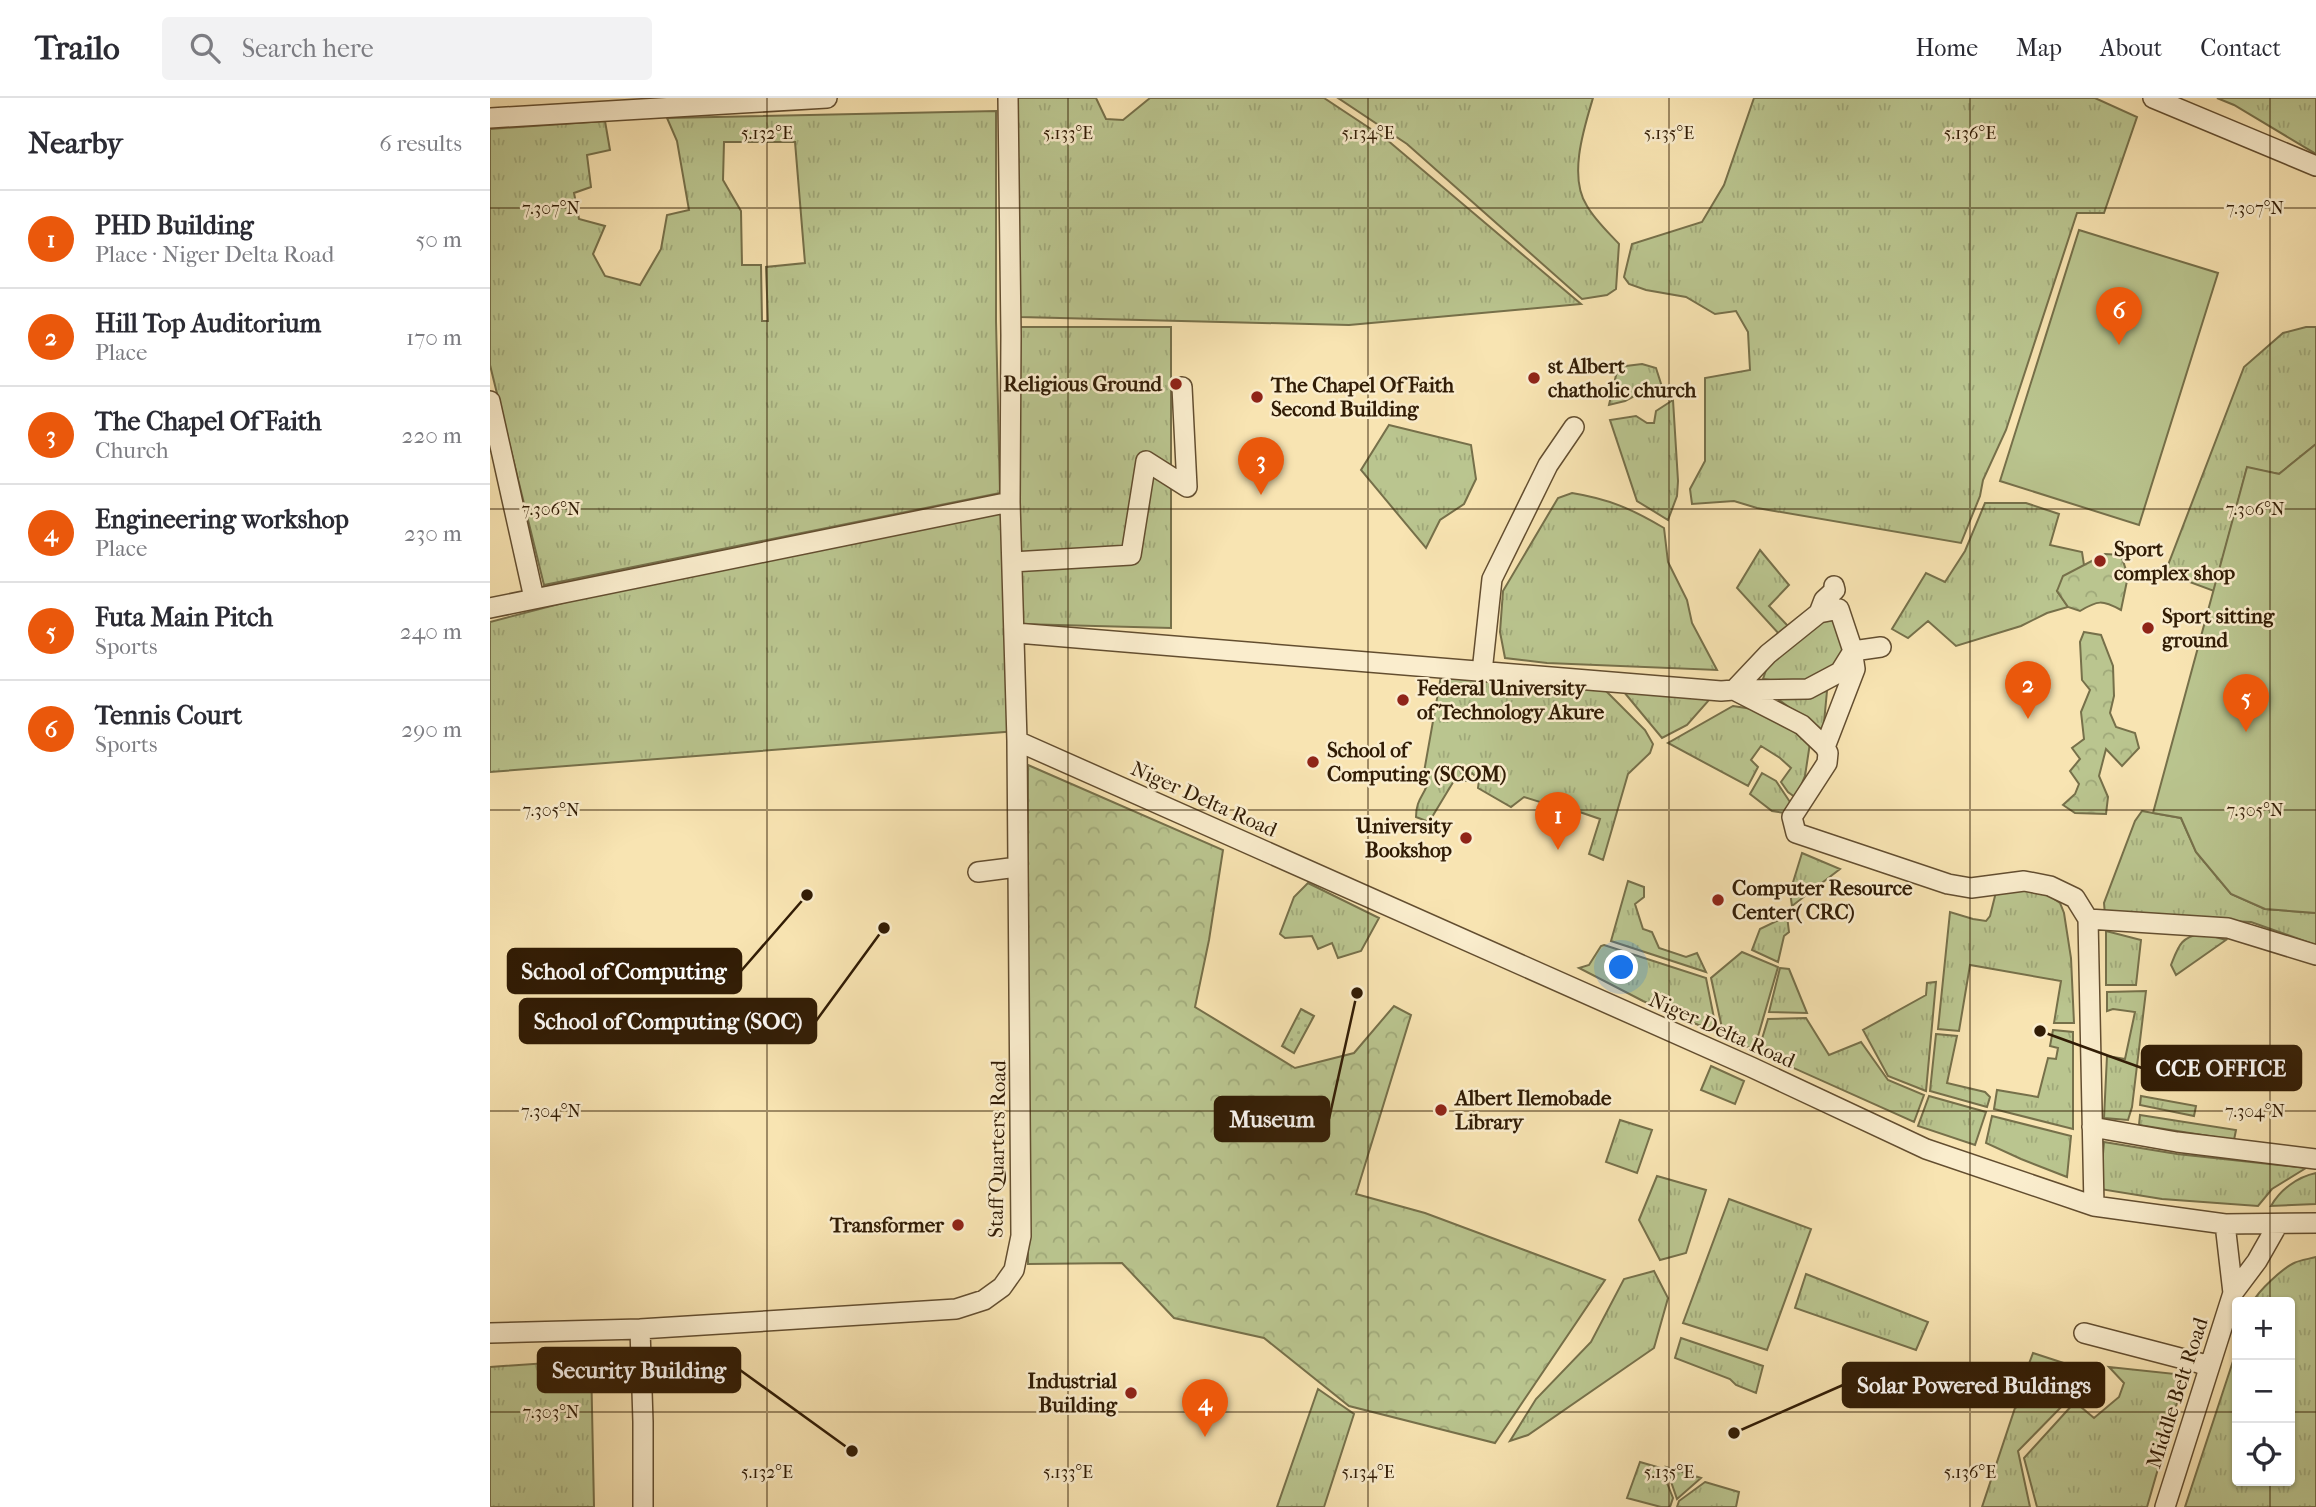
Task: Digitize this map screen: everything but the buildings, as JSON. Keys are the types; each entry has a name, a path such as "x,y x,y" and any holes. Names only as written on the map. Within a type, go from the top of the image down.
{"street":[{"path":"490,117 827,98"},
{"name":"Staff Quarters Road","path":"490,1334 640,1329 956,1309 984,1300 1002,1287 1014,1270 1021,1237 1017,741 1010,502 1008,98"},
{"path":"2153,98 2316,166"},
{"path":"1013,562 1130,555 1146,461 1187,487 1182,387"},
{"path":"490,401 534,598"},
{"path":"1482,673 1492,579 1548,465 1574,427"},
{"path":"490,608 1010,502"},
{"path":"1819,613 1824,600 1835,590 1834,586"},
{"path":"1734,690 1768,653 1819,613 1839,609 1853,651 1854,669 1825,747"},
{"path":"1015,633 1721,691 1808,689 1840,672 1853,651"},
{"path":"1853,651 1881,648"},
{"path":"1734,690 1802,725 1828,753 1827,763 1792,817 1797,833 1948,884 1971,888 2024,881 2050,886 2075,898 2088,919 2094,1206"},
{"name":"Niger Delta Road","path":"1017,741 1751,1067 1926,1149 2094,1206 2225,1224 2316,1223"},
{"path":"978,872 1018,867"},
{"path":"2088,919 2228,928 2316,955"},
{"path":"2092,1128 2189,1144 2316,1159"},
{"name":"Middle Belt Road","path":"2225,1224 2233,1293"},
{"name":"Middle Belt Road","path":"2165,1507 2233,1293 2257,1261 2278,1224"},
{"path":"640,1329 643,1507"},
{"path":"2084,1333 2208,1367"}],"green space":[{"path":"1016,98 1096,98 1106,119 1123,120 1150,98 1324,98 1386,139 1581,304 1349,325 1020,317"},
{"path":"1338,98 1593,98 1580,152 1579,181 1581,194 1590,211 1619,244 1616,289 1607,295 1582,299 1407,144"},
{"path":"1754,98 2095,98 2137,117 2104,213 2077,213 2006,430 1983,480 1980,496 1961,543 1757,508 1734,501 1692,504 1690,489 1705,461 1705,378 1750,370 1748,332 1736,311 1715,314 1686,297 1646,290 1629,284 1624,277 1632,244 1702,222 1724,185"},
{"path":"2217,98 2316,98 2316,154 2234,105"},
{"path":"996,111 996,321 1000,493 544,585 490,365 490,129 605,121 610,150 587,155 591,187 574,193 579,219 605,226 593,254 605,276 640,285 661,249 667,215 689,210 677,141 667,118","holes":["724,142 795,142 805,263 766,267 768,321 762,321 761,265 742,265 741,211 723,180"]},
{"path":"2079,230 2218,273 2139,525 2000,481"},
{"path":"1018,327 1171,327 1171,628 1020,624"},
{"path":"2316,327 2316,444 2279,474 2247,468 2214,591 2165,573 2244,367 2283,333"},
{"path":"1642,364 1656,368 1663,390 1638,394 1609,405 1618,367"},
{"path":"1673,400 1678,481 1677,496 1668,520 1637,501 1610,420 1636,416 1647,423 1654,423 1656,411"},
{"path":"1389,425 1471,445 1476,479 1464,504 1440,520 1426,548 1361,470"},
{"path":"2316,444 2316,913 2265,909 2231,894 2196,852 2181,818 2153,813 2247,467 2279,474"},
{"path":"1572,493 1620,506 1664,528 1668,562 1687,600 1692,623 1717,670 1547,663 1505,658 1500,632 1503,591 1558,498"},
{"path":"1007,502 1017,731 490,772 490,622 763,551"},
{"path":"1985,503 2026,503 2059,514 2050,545 2082,552 2084,565 2057,591 2068,607 2047,613 2021,626 1956,646 1928,621 1908,638 1892,629 1926,573 1945,582 1965,551"},
{"path":"1760,550 1789,585 1769,606 1788,626 1780,635 1737,588"},
{"path":"2105,554 2121,555 2128,576 2121,610 2100,603 2080,611 2068,607 2057,591 2063,576"},
{"path":"1837,614 1849,651 1837,668 1807,685 1763,679 1769,661 1797,635"},
{"path":"2084,632 2101,635 2113,666 2114,696 2110,713 2116,727 2135,733 2139,748 2122,766 2106,749 2099,776 2108,797 2106,814 2075,813 2063,805 2075,794 2079,784 2070,771 2080,759 2072,748 2084,739 2081,712 2090,690 2082,680 2080,642"},
{"path":"1441,676 1602,687 1645,730 1653,744 1650,753 1628,774 1603,860 1589,854 1600,819 1565,807 1563,810 1552,809 1550,805 1524,797 1511,807 1478,788 1479,780 1472,773 1466,781 1455,779 1429,822 1416,817 1417,805 1429,779 1424,772"},
{"path":"1619,686 1717,691 1687,725 1662,738"},
{"path":"1827,691 1823,733 1778,699"},
{"path":"1733,706 1765,711 1810,743 1805,776 1796,798 1781,782 1791,768 1761,746 1751,760 1758,767 1748,786 1668,743"},
{"path":"1028,765 1223,850 1195,1007 1295,1068 1354,1053 1394,1006 1411,1015 1356,1194 1425,1213 1605,1280 1495,1443 1349,1406 1264,1338 1174,1318 1122,1263 1028,1264"},
{"path":"1762,773 1776,781 1792,805 1784,813 1772,811 1750,794"},
{"path":"2142,811 2181,818 2196,852 2231,894 2265,909 2316,913 2316,945 2251,922 2105,915 2104,903 2135,821"},
{"path":"1802,853 1840,869 1792,906 1790,892"},
{"path":"1628,881 1644,887 1644,897 1635,904 1643,929 1652,932 1659,948 1686,957 1697,953 1706,972 1611,941"},
{"path":"1308,883 1379,918 1361,951 1338,958 1332,943 1318,949 1312,936 1285,938 1280,934 1294,897"},
{"path":"1997,888 2041,890 2060,903 2071,958 2074,1023 2054,1023 2061,981 1970,965 1959,1031 1938,1029 1950,912 1986,921 1990,916"},
{"path":"1787,916 1789,932 1784,936 1778,962 1752,950 1760,929"},
{"path":"2106,931 2141,940 2136,985 2106,985"},
{"path":"2202,933 2226,940 2176,975 2171,965 2179,947 2189,937"},
{"path":"1604,945 1706,978 1717,1033 1643,1001 1579,968 1589,965"},
{"path":"1742,952 1778,967 1754,1050 1724,1037 1711,978"},
{"path":"1780,968 1789,969 1807,1013 1769,1012"},
{"path":"1936,982 1926,1091 1888,1076 1863,1030 1926,995 1927,983"},
{"path":"2146,991 2132,1107 2128,1120 2104,1118 2107,1056 2125,1059 2135,1012 2113,1009 2107,1011 2107,992"},
{"path":"1301,1009 1314,1016 1294,1053 1282,1046"},
{"path":"1806,1018 1829,1055 1861,1042 1888,1080 1924,1095 1914,1122 1758,1052 1768,1019"},
{"path":"2053,1030 2073,1032 2073,1129 1994,1109 1997,1090 2038,1097 2048,1058 2056,1059 2058,1048 2050,1046"},
{"path":"1936,1034 1957,1036 1947,1083 1985,1092 1990,1097 1987,1107 1930,1091"},
{"path":"1711,1066 1744,1081 1735,1104 1701,1090"},
{"path":"1929,1096 1986,1112 1975,1145 1918,1126"},
{"path":"2141,1096 2196,1106 2194,1116 2140,1105"},
{"path":"2140,1115 2236,1130 2234,1140 2139,1125"},
{"path":"1992,1116 2071,1136 2067,1177 1986,1143"},
{"path":"1620,1120 1652,1130 1637,1173 1606,1162"},
{"path":"2104,1142 2177,1154 2306,1168 2272,1189 2258,1206 2162,1199 2100,1189"},
{"path":"2316,1173 2316,1204 2271,1206 2290,1185"},
{"path":"1657,1176 1706,1190 1686,1253 1660,1260 1639,1220"},
{"path":"1729,1199 1811,1229 1767,1350 1683,1323"},
{"path":"2316,1257 2316,1507 2185,1507 2232,1364 2232,1486 2295,1486 2295,1297 2256,1297 2265,1286 2296,1262"},
{"path":"1654,1271 1668,1298 1654,1348 1528,1435 1510,1441 1536,1399 1591,1342 1624,1279"},
{"path":"1806,1274 1928,1322 1916,1350 1795,1308"},
{"path":"1681,1338 1763,1366 1756,1393 1736,1385 1730,1379 1675,1358"},
{"path":"2033,1353 2082,1369 2015,1401"},
{"path":"591,1360 594,1507 490,1507 490,1367"},
{"path":"2109,1367 2185,1375 2147,1507 2037,1507 2024,1458 2075,1402 2094,1418 2119,1397 2124,1383"},
{"path":"2065,1382 2071,1397 2018,1451 2030,1507 1982,1507 2015,1408"},
{"path":"1318,1389 1354,1414 1324,1507 1277,1507"},
{"path":"1640,1462 1661,1468 1673,1498 1670,1507 1627,1498"},
{"path":"1666,1467 1701,1478 1677,1499"},
{"path":"1705,1482 1739,1492 1736,1507 1677,1507 1679,1501"}],"place":[{"name":"Tennis Court","path":"2119,345"},
{"name":"st Albert chatholic church","path":"1534,378"},
{"name":"Religious Ground","path":"1176,384"},
{"name":"The Chapel Of Faith Second Building","path":"1257,397"},
{"name":"The Chapel Of Faith","path":"1261,495"},
{"name":"Sport complex shop","path":"2100,561"},
{"name":"Sport sitting ground","path":"2148,628"},
{"name":"Federal University of Technology Akure","path":"1403,700"},
{"name":"Hill Top Auditorium","path":"2028,719"},
{"name":"Futa Main Pitch","path":"2246,732"},
{"name":"School of Computing (SCOM)","path":"1313,762"},
{"name":"University Bookshop","path":"1466,838"},
{"name":"PHD Building","path":"1558,850"},
{"name":"School of Computing","path":"807,895"},
{"name":"Computer Resource Center( CRC)","path":"1718,900"},
{"name":"School of Computing (SOC)","path":"884,928"},
{"name":"Museum","path":"1357,993"},
{"name":"CCE OFFICE","path":"2040,1031"},
{"name":"Albert Ilemobade Library","path":"1441,1110"},
{"name":"Transformer","path":"958,1225"},
{"name":"Industrial Building","path":"1131,1393"},
{"name":"Solar Powered Buldings","path":"1734,1433"},
{"name":"Engineering workshop","path":"1205,1437"},
{"name":"Security Building","path":"852,1451"}]}
